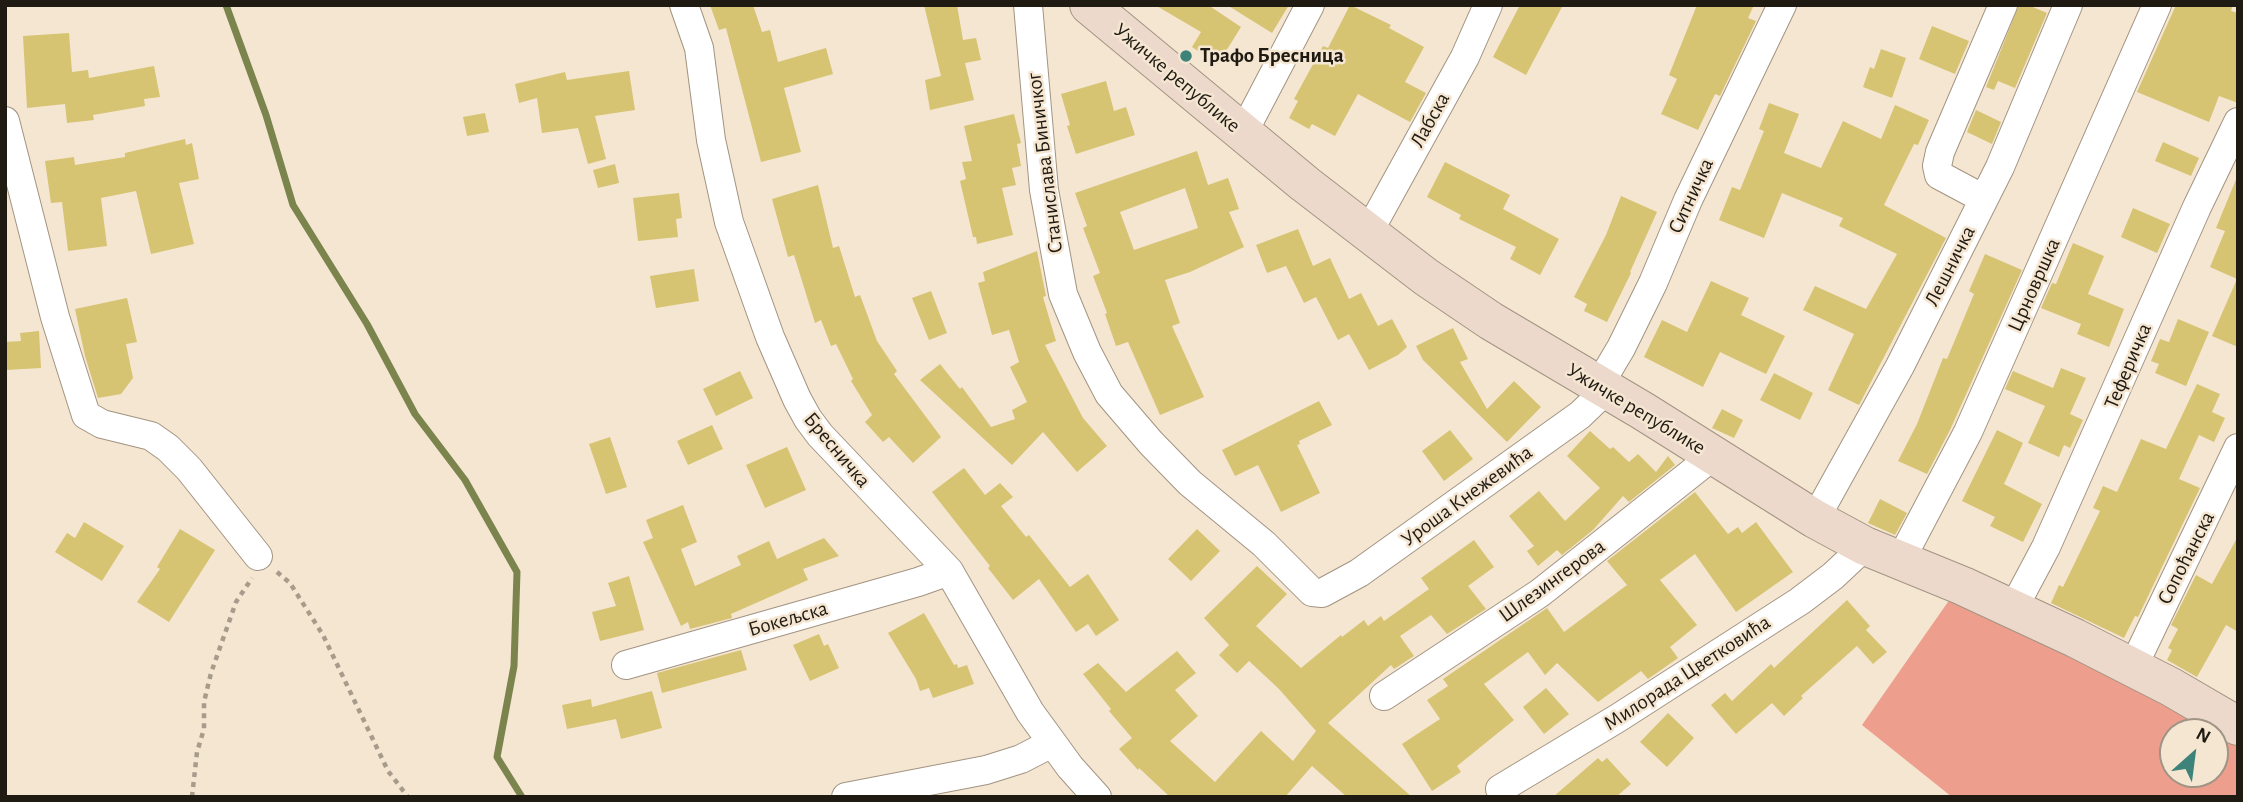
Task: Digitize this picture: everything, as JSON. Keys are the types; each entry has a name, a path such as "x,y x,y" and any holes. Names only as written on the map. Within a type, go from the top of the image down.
{"street":[{"name":"Бресничка","path":"684,5 699,48 711,139 729,222 786,377 808,419 820,435 949,571 1030,712 1097,797"},
{"name":"Станислава Биничког","path":"1028,5 1044,190 1057,266 1073,322 1099,376 1126,416 1172,466 1264,544 1312,592 1322,593"},
{"path":"1242,133 1310,5"},
{"name":"Лабска","path":"1367,233 1465,57 1488,5"},
{"name":"Ситничка","path":"1602,387 1782,5"},
{"path":"1984,199 1939,175 1937,166 1940,152 2003,5"},
{"name":"Лешничка","path":"1815,519 1900,366 2000,167 2068,5"},
{"name":"Црновршка","path":"1900,561 1968,432 2157,5"},
{"name":"Ужичке републике","path":"1112,13 1242,133 1367,233 1466,305 1815,519 1865,546 2013,609 2133,667 2238,726"},
{"path":"5,121 55,317 86,415 102,424 151,436 168,448 189,469 259,557"},
{"name":"Теферичка","path":"2013,609 2052,535 2197,207 2238,122"},
{"name":"Уроша Кнежевића","path":"1322,593 1359,573 1391,551 1580,415 1602,387"},
{"name":"Сопоћанска","path":"2133,667 2238,448"},
{"name":"Шлезингерова","path":"1384,696 1540,593 1713,456"},
{"name":"Милорада Цветковића","path":"1500,789 1618,718 1800,601 1833,576 1865,546"},
{"name":"Бокељска","path":"626,665 949,571"},
{"path":"846,797 986,771 1020,759 1052,743"}],"path":[{"path":"192,797 197,752 204,729 204,702 211,673 236,602 251,580 259,557 290,583 323,635 388,771 408,797"}],"shaded area":[{"path":"1950,599 2019,626 2187,718 2159,718 2159,788 2229,788 2229,742 2238,747 2238,797 1952,797 1862,725"}],"building":[{"path":"710,5 753,5 762,32 770,30 778,62 826,48 833,74 784,88 801,152 761,162 726,28 719,30"},
{"path":"924,5 957,5 963,40 976,38 981,60 965,63 974,100 930,110 925,80 941,76"},
{"path":"1155,5 1208,5 1241,27 1218,64 1192,47 1201,32"},
{"path":"1227,5 1289,5 1272,33"},
{"path":"1350,5 1391,25 1389,28 1424,47 1405,82 1426,93 1410,122 1358,94 1335,136 1312,124 1309,129 1289,118 1298,101 1294,99 1323,46 1328,48"},
{"path":"1520,5 1563,5 1526,75 1493,57"},
{"path":"1697,5 1754,5 1748,18 1756,21 1720,96 1715,94 1698,130 1661,114 1677,79 1669,75"},
{"path":"2019,5 2028,5 2047,13 2015,88 1998,81 1994,90 1986,87"},
{"path":"2176,5 2233,5 2231,11 2238,13 2238,103 2219,96 2209,122 2137,92"},
{"path":"1932,26 1969,41 1955,74 1919,59"},
{"path":"69,33 72,72 88,70 89,78 154,66 160,97 144,99 145,106 93,115 94,120 67,123 65,104 27,108 23,36"},
{"path":"1881,49 1906,58 1892,98 1863,87 1870,67 1874,69"},
{"path":"629,71 635,110 595,116 606,159 588,164 578,128 542,133 537,98 519,103 515,84 565,72 567,80"},
{"path":"1106,81 1114,111 1126,107 1135,135 1076,154 1061,94"},
{"path":"1769,103 1799,114 1784,153 1821,168 1843,121 1881,139 1895,105 1929,120 1884,205 1946,238 1859,405 1828,390 1854,334 1803,310 1815,286 1866,309 1897,254 1839,226 1843,218 1782,193 1764,238 1719,220 1732,187 1740,190 1764,131 1759,129"},
{"path":"1976,110 2001,122 1992,144 1967,132"},
{"path":"485,113 489,132 467,136 463,117"},
{"path":"1014,114 1021,143 1017,144 1021,166 1012,168 1016,185 1002,188 1013,235 977,244 960,181 966,179 962,162 972,161 964,126"},
{"path":"185,139 186,145 192,143 199,179 179,183 194,244 151,254 136,191 101,198 107,246 68,251 62,202 51,203 45,161 74,157 75,165 125,157 125,153"},
{"path":"2163,142 2199,158 2191,176 2155,161"},
{"path":"1197,151 1208,185 1228,178 1239,209 1229,212 1244,247 1190,272 1165,280 1180,323 1172,326 1204,397 1160,415 1128,342 1116,346 1093,276 1100,273 1083,228 1087,226 1075,193","holes":["1185,188 1198,228 1134,250 1120,212"]},
{"path":"1445,162 1510,195 1503,209 1559,239 1540,275 1510,259 1516,247 1459,219 1461,215 1427,197"},
{"path":"615,164 619,183 598,188 593,170"},
{"path":"2237,177 2238,347 2212,336 2237,279 2210,267 2225,231 2216,228"},
{"path":"818,185 833,248 839,246 855,297 860,295 877,341 897,371 894,374 941,437 913,463 889,437 883,442 865,422 872,415 851,381 853,379 836,344 831,346 821,320 815,323 794,255 788,257 772,199"},
{"path":"679,193 682,218 676,219 678,237 638,241 633,198"},
{"path":"1621,196 1657,212 1607,322 1584,311 1587,304 1574,297 1606,235"},
{"path":"2133,208 2170,224 2157,253 2121,237"},
{"path":"1298,229 1313,266 1330,258 1349,299 1361,293 1378,326 1392,319 1407,347 1398,355 1369,370 1349,334 1338,340 1316,297 1304,303 1286,266 1267,273 1256,245"},
{"path":"2073,243 2104,256 2088,294 2124,309 2109,347 2077,334 2081,324 2041,308 2052,283 2056,284"},
{"path":"1037,251 1046,296 1043,297 1056,341 1045,345 1083,418 1107,446 1077,472 1043,432 1012,465 920,380 940,364 960,389 962,387 991,427 1015,419 1012,410 1027,402 1010,367 1019,362 1009,330 992,335 978,283 985,281 983,272"},
{"path":"1985,254 2022,270 1950,430 1927,474 1898,461 1917,424 1943,358 1947,359 1974,294 1969,291"},
{"path":"694,269 699,301 656,308 650,276"},
{"path":"1711,281 1749,298 1741,315 1785,336 1766,374 1720,352 1703,387 1644,357 1662,320 1687,332"},
{"path":"931,291 947,333 929,340 912,298"},
{"path":"127,298 137,342 126,344 133,378 121,394 98,398 75,309"},
{"path":"2178,319 2209,332 2186,386 2155,373 2159,364 2151,361 2160,339 2169,342"},
{"path":"1453,328 1468,359 1460,362 1487,409 1514,381 1541,407 1507,442 1423,360 1416,346"},
{"path":"39,331 41,368 6,370 5,342 21,341 20,333"},
{"path":"2061,368 2086,378 2070,414 2083,420 2070,448 2064,445 2059,457 2028,443 2045,406 2005,389 2013,371 2053,388"},
{"path":"740,371 753,398 716,416 703,389"},
{"path":"1774,373 1813,393 1800,420 1760,400"},
{"path":"2197,384 2220,394 2212,412 2225,418 2214,442 2199,435 2179,479 2200,488 2138,617 2135,616 2124,638 2051,603 2059,585 2063,587 2100,511 2093,508 2103,486 2117,492 2141,439 2166,449"},
{"path":"1319,401 1332,425 1299,441 1300,444 1297,445 1320,493 1281,512 1258,465 1235,476 1222,450"},
{"path":"1722,409 1743,420 1734,438 1712,428"},
{"path":"712,425 723,449 688,465 677,441"},
{"path":"1450,430 1473,459 1444,481 1422,451"},
{"path":"1997,430 2023,443 2004,484 2042,504 2023,542 1990,526 1995,517 1962,501"},
{"path":"1590,431 1629,462 1638,454 1656,472 1668,456 1675,465 1629,502 1623,496 1593,530 1562,555 1557,550 1538,566 1527,551 1534,546 1509,516 1539,491 1565,521 1600,488 1567,456"},
{"path":"610,437 627,487 606,494 589,444"},
{"path":"787,447 806,490 765,508 746,465"},
{"path":"964,468 985,495 1000,483 1013,497 1001,506 1026,537 1029,535 1070,587 1088,574 1119,620 1096,636 1088,624 1076,632 1039,579 1013,600 932,492"},
{"path":"1695,492 1728,534 1738,527 1742,533 1756,522 1793,572 1736,612 1695,554 1660,580 1697,625 1670,647 1678,658 1648,679 1641,671 1598,702 1557,663 1545,675 1528,652 1484,684 1514,720 1457,766 1461,772 1432,791 1402,744 1440,719 1427,700 1448,686 1443,679 1547,608 1564,632 1627,585 1607,561"},
{"path":"1880,499 1907,513 1895,535 1868,523"},
{"path":"683,505 697,542 681,549 695,586 741,565 737,556 769,541 777,559 824,538 839,556 803,569 808,580 731,614 732,618 690,629 688,622 681,626 643,542 653,538 646,520"},
{"path":"84,522 124,546 102,581 55,552 67,533 75,538"},
{"path":"180,529 215,550 169,622 137,602 160,569 157,567"},
{"path":"1197,529 1220,551 1191,581 1168,559"},
{"path":"2238,536 2238,632 2226,625 2197,677 2167,660 2172,650 2168,648 2178,629 2171,625 2196,575 2212,584"},
{"path":"1474,540 1494,567 1468,586 1486,609 1447,634 1431,615 1400,636 1414,656 1394,669 1391,665 1328,723 1412,797 1347,797 1312,766 1285,797 1170,797 1139,768 1138,770 1119,749 1132,738 1083,674 1098,663 1126,692 1177,651 1196,673 1175,690 1198,716 1170,741 1215,782 1261,731 1293,761 1316,731 1279,689 1249,661 1237,673 1219,655 1229,645 1204,618 1257,566 1287,594 1256,626 1301,668 1364,620 1368,626 1381,616 1384,621 1429,589 1421,578"},
{"path":"629,576 644,630 600,641 592,612 616,606 608,583"},
{"path":"1847,600 1870,626 1866,630 1887,652 1873,664 1857,646 1801,696 1803,698 1784,716 1772,703 1736,734 1711,705 1725,693 1732,701 1771,664 1774,668"},
{"path":"924,613 954,665 957,664 958,668 967,665 974,684 933,698 929,688 920,691 916,679 888,633"},
{"path":"819,634 824,646 828,644 839,668 810,681 793,645"},
{"path":"741,650 747,670 662,693 657,673"},
{"path":"1546,688 1569,714 1544,734 1523,707"},
{"path":"652,691 662,728 621,739 616,719 567,729 562,705 591,699 592,707"},
{"path":"1668,713 1694,738 1667,767 1640,742"},
{"path":"1598,758 1602,762 1607,758 1631,784 1616,797 1553,797"}],"waterway":[{"path":"226,5 266,115 293,205 367,324 415,414 465,480 517,572 514,666 497,757 522,797"}],"place":[{"name":"Трафо Бресница","path":"1186,56"}]}
